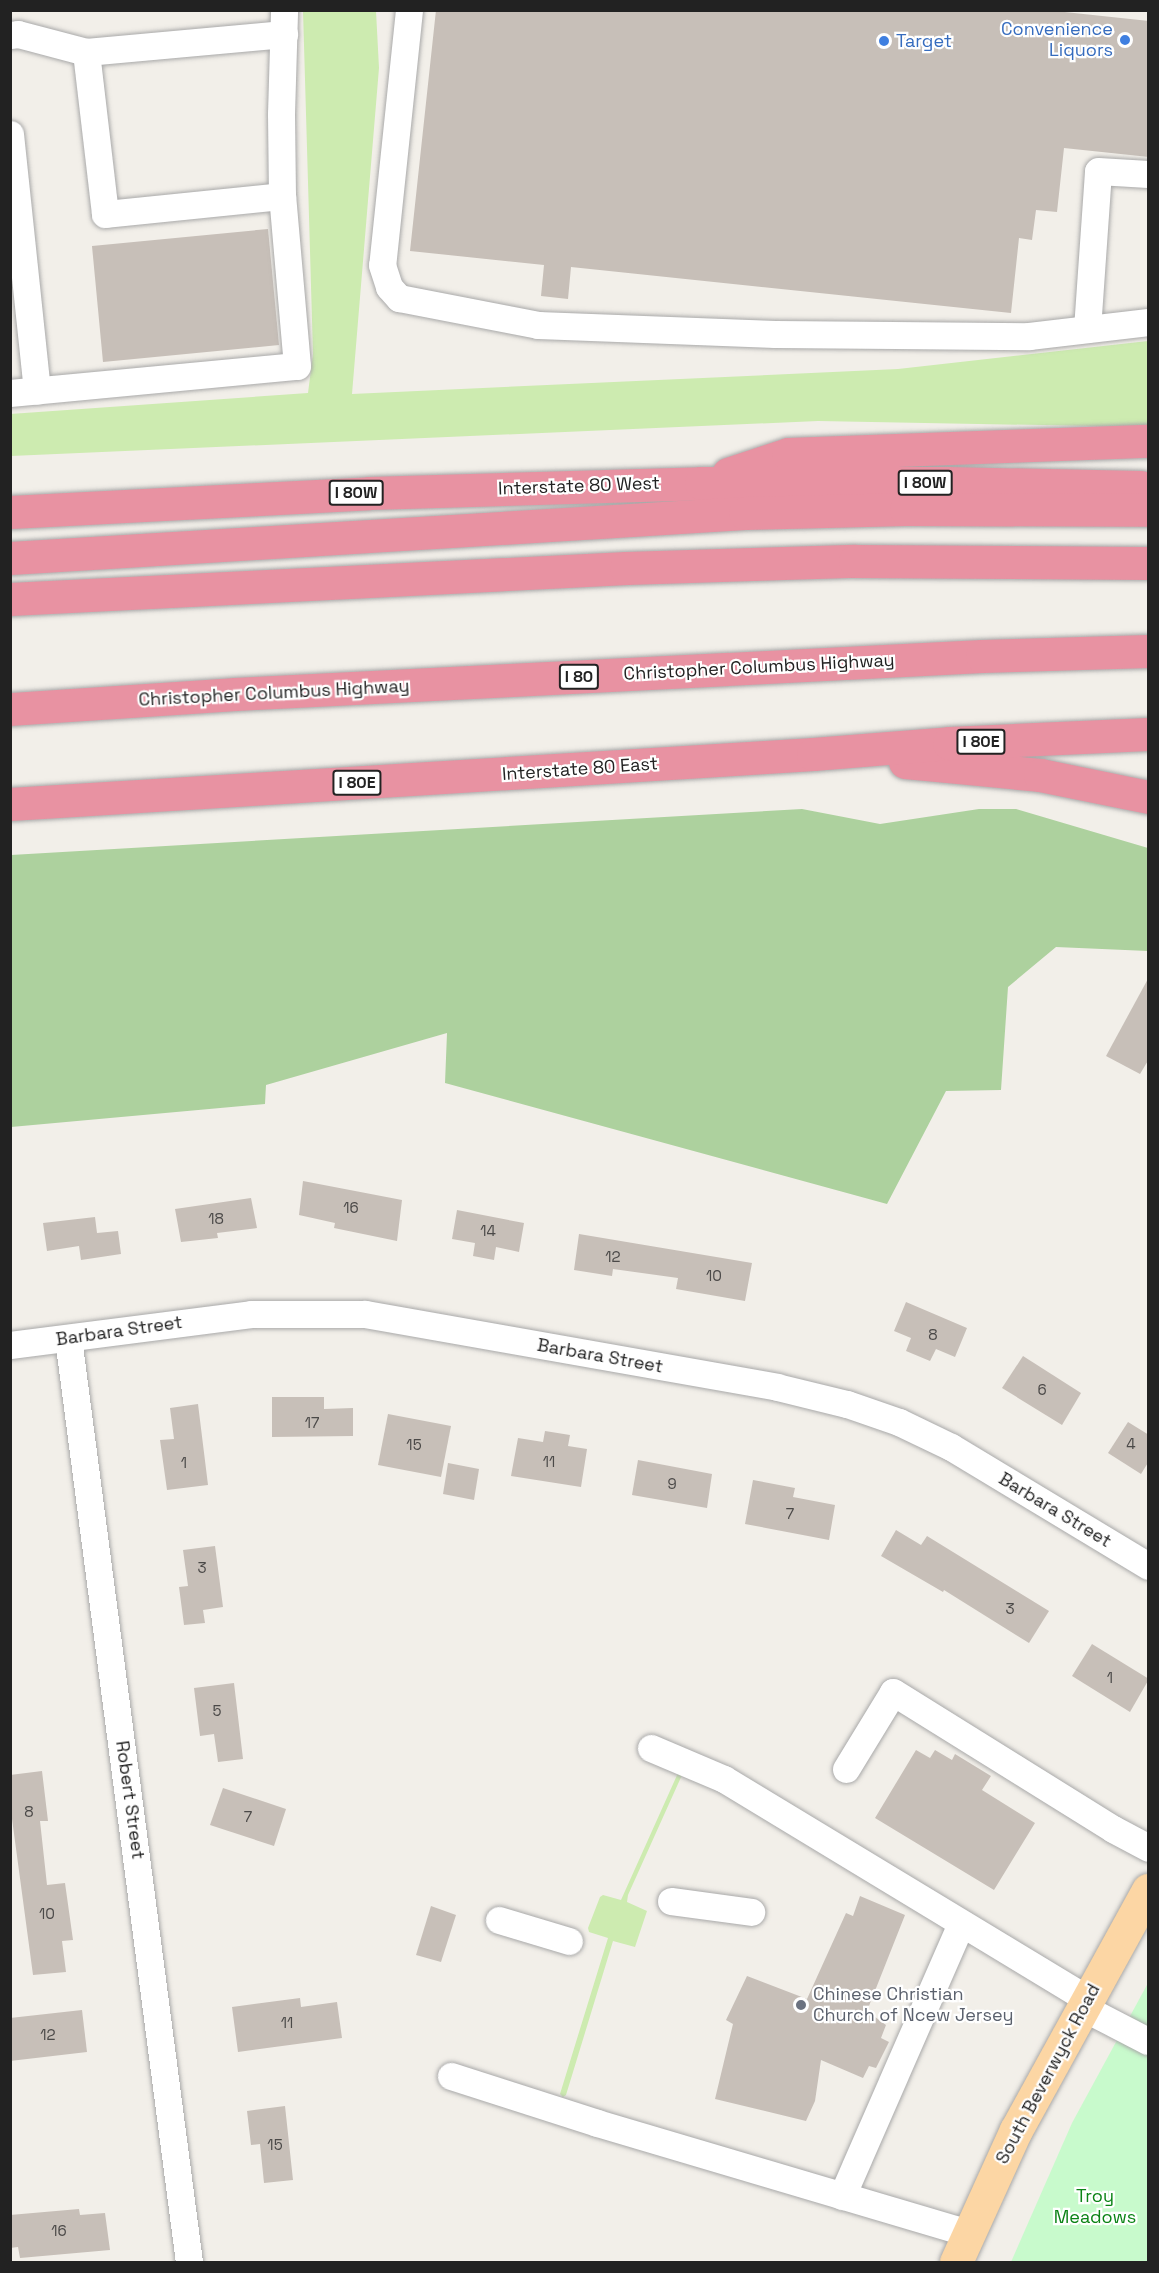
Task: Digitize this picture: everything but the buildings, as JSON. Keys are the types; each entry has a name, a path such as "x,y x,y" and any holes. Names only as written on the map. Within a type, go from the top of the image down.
{"highway":[{"path":"701,483 788,454 1149,441"},
{"name":"Interstate 80 West","path":"10,512 369,493 701,483 947,483 1149,488"},
{"path":"10,558 745,513 906,509 1149,510"},
{"path":"10,599 649,567 855,561 1149,563"},
{"name":"Christopher Columbus Highway","path":"10,709 508,680 982,656 1149,651"},
{"name":"Interstate 80 East","path":"10,804 813,754 949,743 1149,734"},
{"path":"813,754 1040,776 1149,797"}],"main road":[{"name":"South Beverwyck Road","path":"962,2248 1016,2130 1147,1895"}],"street":[{"path":"409,10 382,265 389,287 399,298 538,325 809,334 1029,336 1149,322"},
{"path":"10,134 24,392 297,366 282,196 281,114 284,22 86,52 15,27"},
{"path":"86,52 105,214 282,196"},
{"path":"1087,329 1098,171 1149,174"},
{"name":"Barbara Street","path":"10,1345 251,1314 365,1314 777,1387 847,1404 899,1422 951,1447 1149,1566"},
{"name":"Robert Street","path":"68,1338 189,2262"},
{"path":"846,1769 893,1692 1113,1829 1149,1848"},
{"path":"651,1748 724,1779 1149,2041"},
{"path":"671,1901 751,1912"},
{"path":"499,1920 568,1941"},
{"path":"842,2196 961,1924"},
{"path":"451,2076 597,2123 842,2196 962,2248"}],"green space":[{"path":"303,11 376,11 379,68 352,394 898,369 1148,341 1148,427 818,421 11,456 10,414 308,393 313,354"},
{"path":"802,809 880,824 979,809 1016,809 1148,848 1148,951 1056,947 1008,987 1001,1090 946,1091 887,1204 445,1083 447,1033 266,1085 265,1104 11,1127 11,855"},
{"path":"678,1773 682,1775 628,1895 627,1902 647,1911 635,1947 613,1941 566,2095 563,2097 560,2094 608,1938 589,1932 588,1928 600,1897 603,1895 621,1900"},
{"name":"Troy Meadows","path":"1148,1983 1148,2262 1011,2262 1072,2123"}],"place":[{"name":"Convenience Liquors","path":"1125,40"},
{"name":"Target","path":"884,41"},
{"name":"Chinese Christian Church of Ncew Jersey","path":"801,2005"}]}
